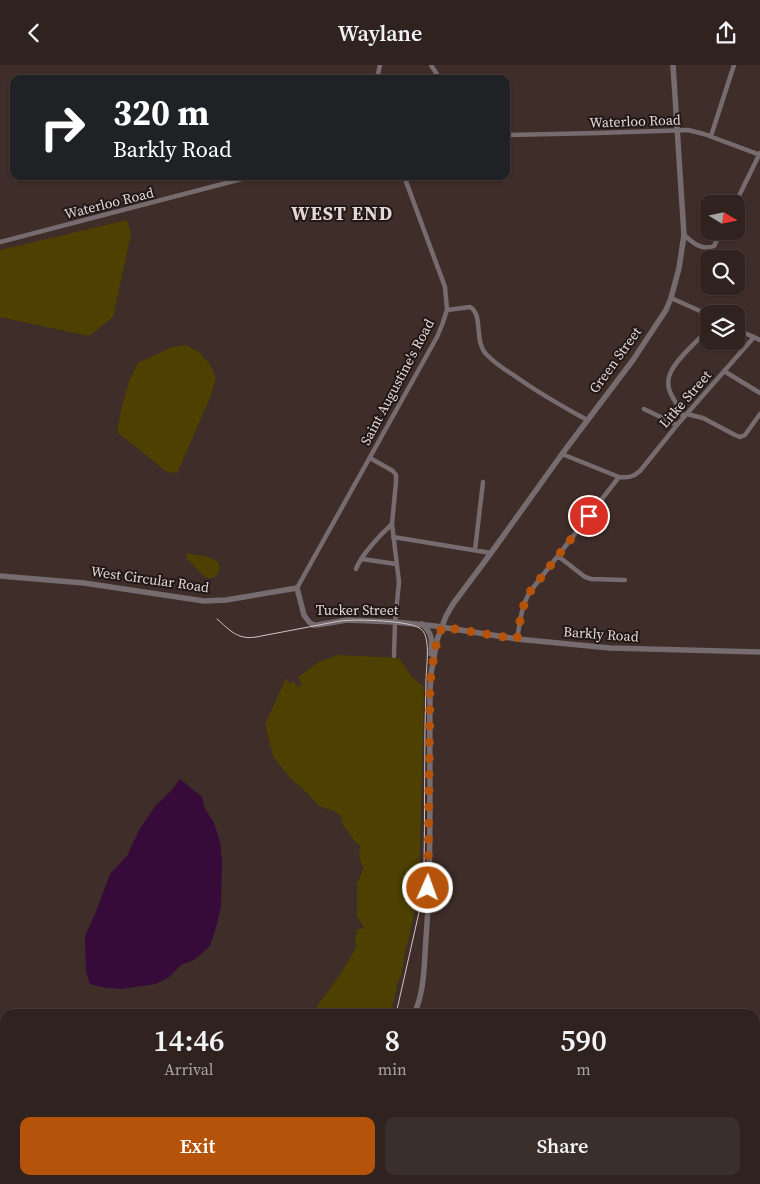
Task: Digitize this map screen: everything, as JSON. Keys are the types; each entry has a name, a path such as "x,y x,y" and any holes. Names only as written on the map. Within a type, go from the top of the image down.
{"street":[{"name":"Green Street","path":"431,676 435,649 449,611 562,453 632,360 672,298 684,235 673,65"},
{"path":"711,136 734,65"},
{"name":"Waterloo Road","path":"510,135 693,131 760,154"},
{"path":"740,195 760,154"},
{"name":"Waterloo Road","path":"0,242 239,180"},
{"name":"Saint Augustine's Road","path":"297,588 436,337 446,310 445,287 405,180"},
{"path":"684,235 702,247 709,248 714,245 716,240"},
{"path":"672,298 700,311"},
{"path":"446,310 473,308 477,316 479,339 486,354 530,388 587,420"},
{"path":"745,333 760,340"},
{"name":"Litke Street","path":"619,477 634,476 640,471 676,425 754,337"},
{"path":"700,338 678,360 668,379 670,392 685,416 703,418 740,437 745,435 760,414"},
{"path":"724,371 760,393"},
{"path":"644,409 676,425"},
{"path":"517,639 524,602 529,593 619,477 562,453"},
{"path":"370,458 393,471 396,475 392,524 399,582 394,656"},
{"path":"475,550 483,482"},
{"path":"356,569 381,534 392,524"},
{"path":"393,537 491,553"},
{"path":"558,556 590,579 625,580"},
{"path":"362,559 396,564"},
{"name":"West Circular Road","path":"0,576 90,584 204,601 226,600 297,588"},
{"name":"Tucker Street","path":"297,588 304,615 309,623 313,625 347,620 395,622 442,627"},
{"path":"417,1009 422,982 427,925 429,854 431,639 430,633 421,624"},
{"name":"Barkly Road","path":"442,627 517,639 610,648 760,652"}],"shaded area":[{"path":"127,220 131,234 113,317 89,336 0,317 0,250"},
{"path":"186,345 199,352 210,364 216,378 210,398 177,473 167,472 117,432 129,381 138,363 172,347"},
{"path":"187,553 218,562 220,569 217,575 211,578 204,576 186,559"},
{"path":"337,655 399,658 411,676 424,687 419,890 401,977 398,981 392,1009 316,1009 357,946 355,939 357,930 364,928 357,916 357,883 364,868 360,860 360,845 357,844 343,825 341,816 334,811 319,806 289,777 273,756 265,724 286,678 289,683 294,682 298,687 302,685 298,677 319,662"},
{"path":"180,779 202,797 204,807 214,823 220,842 222,859 221,906 210,946 194,960 181,965 169,977 156,984 121,989 90,984 86,971 85,936 110,874 127,856 139,830 156,805 171,791"}],"tram line":[{"path":"217,619 239,636 249,638 340,621 358,620 408,624 417,627 425,634 427,654 424,876 422,899 397,1009"}],"district":[{"name":"WEST END","path":"342,213"}],"route":[{"path":"428,888 430,682 435,649 442,627 517,639 524,602 529,593 589,516"}]}
